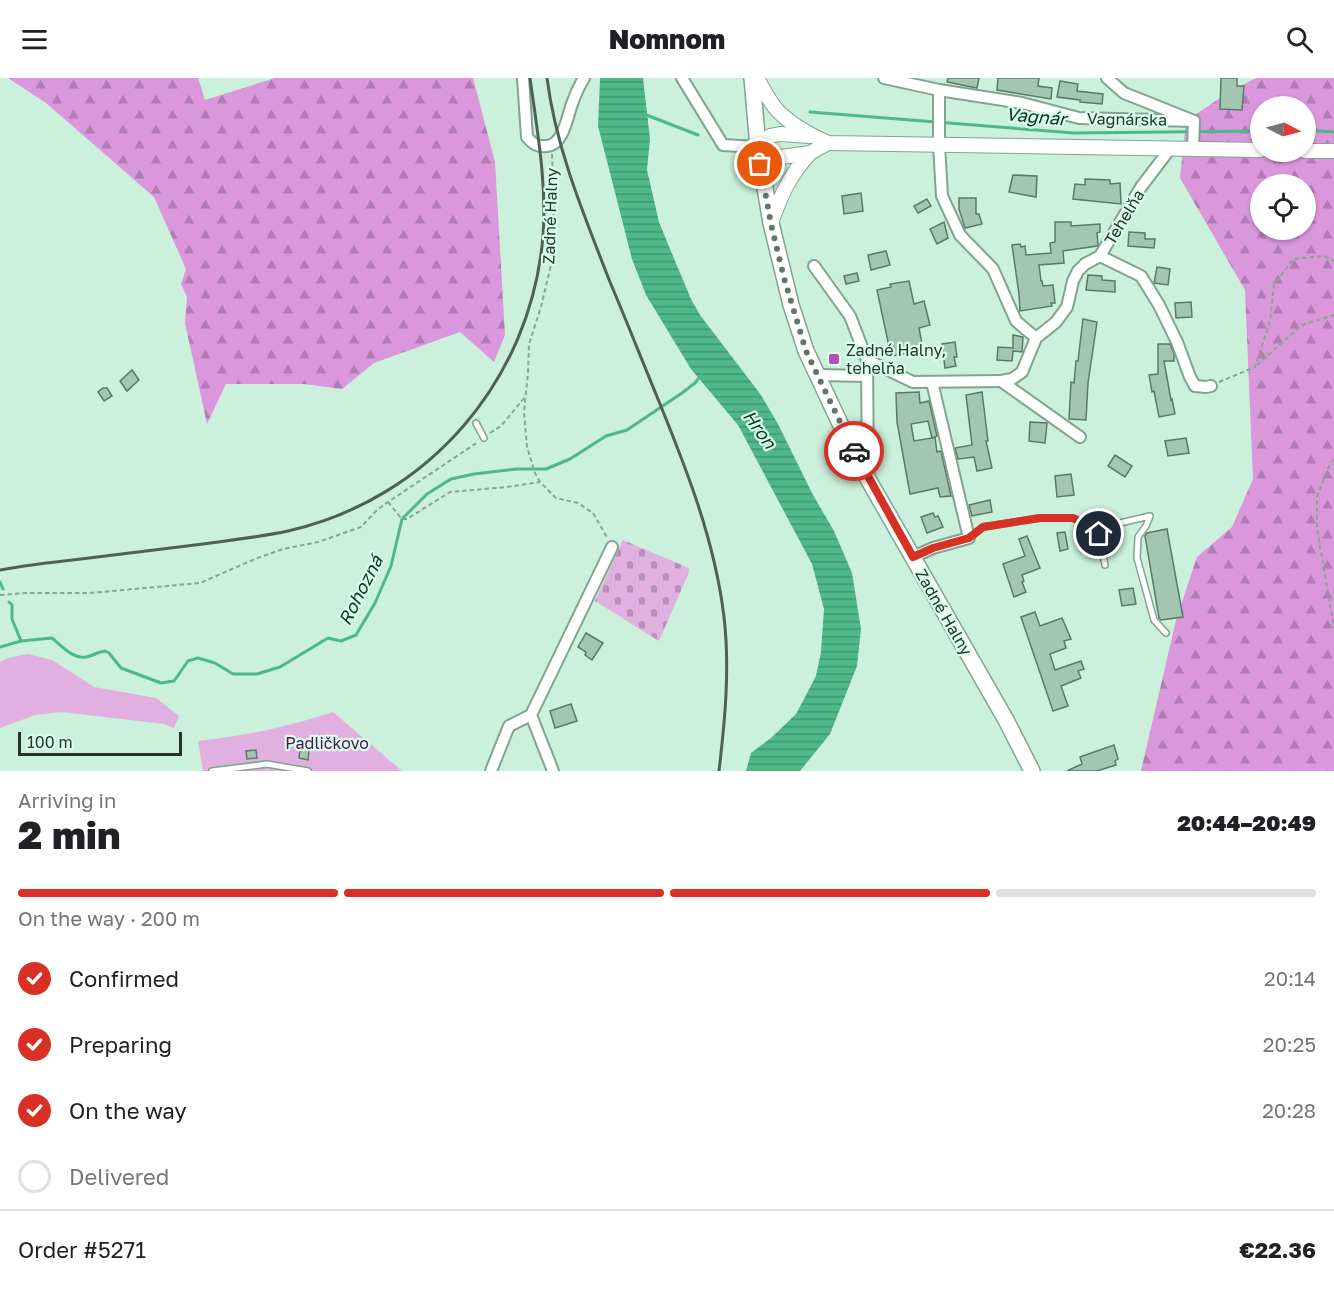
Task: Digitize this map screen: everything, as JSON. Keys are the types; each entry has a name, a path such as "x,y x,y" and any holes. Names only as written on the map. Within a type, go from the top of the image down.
{"main road":[{"name":"Zadné Halny","path":"752,78 758,147 771,224 791,305 806,351 868,479 1006,720 1032,771"}],"street":[{"path":"523,78 527,137 533,144 539,146 551,145"},
{"name":"Zadné Halny","path":"551,145 559,139 565,128 577,91 584,78"},
{"path":"682,78 723,145 758,147 771,155 782,157 810,153"},
{"path":"757,78 777,110 793,124 828,143"},
{"name":"Vagnárska","path":"884,78 939,90 1022,103 1079,118 1194,134"},
{"path":"1107,78 1124,93 1194,134 1250,148"},
{"path":"939,90 942,196 960,234 993,269 1016,321 1036,338"},
{"path":"771,224 783,190 799,165 810,153 828,143 939,132 1170,149 1194,134"},
{"path":"758,147 770,136 780,134 812,136"},
{"name":"Tehelňa","path":"1001,381 1012,379 1022,372 1036,338 1056,322 1067,307 1073,281 1078,271 1085,264 1100,256 1141,187 1170,149"},
{"path":"1316,151 1334,151"},
{"path":"1100,256 1141,276 1164,314 1190,377 1196,386 1211,386"},
{"path":"814,266 850,316 867,360 868,479"},
{"path":"867,360 913,382 1001,381 1080,437"},
{"path":"817,375 867,376"},
{"path":"913,557 933,548 969,538 932,382"},
{"path":"491,771 508,726 531,715 612,547"},
{"path":"531,715 553,771"}],"lane":[{"path":"476,423 484,438"},
{"path":"1094,529 1150,516 1138,537 1137,558 1154,620 1166,633"},
{"path":"969,538 983,527 1040,518 1073,518 1099,534 1105,565"},
{"path":"212,771 267,764 308,771"}],"path":[{"name":"Zadné Halny","path":"525,396 529,344 551,265 554,201 551,145"},
{"path":"1255,367 1270,321 1274,285 1293,259 1324,256 1334,261"},
{"path":"1211,386 1255,367 1302,325 1334,315"},
{"path":"0,595 90,593 200,583 283,549 318,542 361,527 388,502 501,426 525,396"},
{"path":"525,396 527,447 540,482 556,498 578,503 593,513 612,547"},
{"path":"1334,459 1328,468 1317,498 1317,528 1334,628"},
{"path":"388,502 402,519 407,519 450,492 540,482"}],"green space":[{"path":"8,78 198,78 205,100 275,78 473,78 495,162 505,335 494,362 460,332 374,363 342,389 304,384 226,384 207,424 185,323 187,297 181,284 186,269 154,197 46,103"},
{"path":"1256,78 1334,78 1334,771 1141,771 1176,620 1197,557 1232,527 1253,479 1245,290 1180,178 1186,121 1229,92"},
{"path":"623,540 689,568 659,641 595,601"},
{"path":"28,654 52,660 94,687 156,698 179,716 174,728 164,724 61,712 35,715 0,728 0,662"},
{"name":"Padličkovo","path":"333,712 402,771 203,771 198,741 266,730"}],"water":[{"name":"Hron","path":"600,78 643,78 650,139 647,170 659,222 691,299 700,315 761,395 834,531 852,573 861,629 857,666 830,734 800,771 746,771 751,753 796,714 816,676 821,652 824,609 812,564 738,425 691,369 646,295 632,259 598,126"}],"building":[{"path":"948,78 979,78 977,88 947,82"},
{"path":"998,78 1039,78 1038,86 1052,88 1051,99 997,90"},
{"path":"1221,78 1237,78 1237,86 1244,86 1242,110 1220,109"},
{"path":"1060,81 1078,84 1077,91 1103,94 1102,104 1057,97"},
{"path":"1013,175 1037,176 1036,197 1009,192"},
{"path":"1085,179 1110,180 1110,184 1120,183 1121,204 1073,199 1075,184 1085,185"},
{"path":"861,193 863,211 844,214 842,196"},
{"path":"959,198 976,198 976,214 979,214 982,224 965,228 959,209"},
{"path":"927,199 931,206 918,213 914,206"},
{"path":"944,222 948,238 937,244 930,229"},
{"path":"1055,222 1071,222 1071,226 1100,224 1100,232 1097,233 1098,245 1063,251 1064,263 1039,265 1043,286 1053,285 1055,303 1051,303 1052,306 1020,311 1012,245 1025,246 1026,255 1051,253 1050,243 1055,242"},
{"path":"1129,232 1145,233 1145,239 1155,239 1154,248 1128,246"},
{"path":"886,251 890,265 871,270 868,255"},
{"path":"1157,267 1170,269 1168,285 1154,283"},
{"path":"857,273 859,281 846,284 844,276"},
{"path":"1088,275 1102,276 1102,280 1115,281 1115,292 1086,290"},
{"path":"909,281 914,304 924,301 930,325 919,328 924,355 916,356 915,352 891,356 877,290 891,287 890,284"},
{"path":"1191,302 1192,317 1176,318 1175,303"},
{"path":"1083,319 1097,322 1088,383 1086,420 1069,419 1071,382 1074,383"},
{"path":"1013,335 1023,337 1022,352 1013,351 1012,361 997,360 998,347 1013,348"},
{"path":"955,342 956,366 945,368 942,344"},
{"path":"1158,344 1170,344 1174,354 1174,361 1164,361 1175,414 1159,417 1149,375 1158,374"},
{"path":"132,370 139,380 127,391 120,381"},
{"path":"107,388 112,396 104,401 98,392"},
{"path":"919,392 920,403 929,401 937,436 932,438 935,437 937,452 941,451 951,496 940,497 938,488 910,494 897,422 896,393","holes":["928,421 932,438 914,441 911,424"]},
{"path":"982,392 988,441 986,441 992,468 977,471 974,457 958,459 955,448 972,445 966,395"},
{"path":"1030,422 1047,423 1045,443 1029,441"},
{"path":"1186,438 1189,453 1168,456 1165,441"},
{"path":"1115,455 1132,466 1125,477 1108,466"},
{"path":"1071,474 1074,495 1057,497 1055,476"},
{"path":"990,500 992,512 972,516 969,505"},
{"path":"933,513 935,517 938,516 943,527 927,533 921,517"},
{"path":"1167,529 1183,617 1161,620 1145,536 1147,533"},
{"path":"1065,532 1068,549 1060,551 1057,533"},
{"path":"1027,536 1040,568 1022,575 1026,592 1014,597 1003,564 1025,556 1019,539"},
{"path":"1133,588 1136,604 1122,606 1119,590"},
{"path":"1035,612 1040,626 1062,618 1071,639 1064,641 1066,648 1050,654 1055,670 1081,661 1084,669 1078,671 1081,678 1061,686 1068,706 1053,711 1021,617"},
{"path":"586,633 603,643 592,660 578,647"},
{"path":"571,704 577,721 555,728 550,711"},
{"path":"1114,745 1118,759 1115,761 1116,765 1097,771 1067,771 1082,764 1080,757"},
{"path":"300,749 309,750 308,760 299,758"},
{"path":"256,750 257,758 247,759 246,751"}],"waterway":[{"name":"Vagnár","path":"810,112 1074,133 1250,131"},
{"name":"Vagnár","path":"644,114 698,135"},
{"name":"Vagnár","path":"1316,131 1334,132"},
{"name":"Rohozná","path":"0,647 21,641 52,638 76,656 86,657 105,651 121,668 161,683 174,681 188,661 198,658 215,663 233,674 257,674 280,667 328,638 341,641 356,635 375,603 391,566 402,519 427,494 451,479 517,469 546,469 570,459 606,436 627,430 682,393 701,375"},
{"path":"0,582 3,589"},
{"path":"9,602 12,605 12,619 21,641"}],"railway":[{"path":"0,570 235,540 288,531 339,515 386,492 427,462 464,426 494,384 518,338 534,289 543,236 544,196 530,78"},
{"path":"547,78 557,130 572,182 681,456 714,562 724,617 727,655 725,713 719,771"}],"way so far":[{"path":"760,164 784,278 806,351 854,451"}],"place":[{"name":"Zadné Halny, tehelňa","path":"834,359"}],"route":[{"path":"854,451 913,557 933,548 969,538 983,527 1040,518 1073,518 1099,534"}]}
